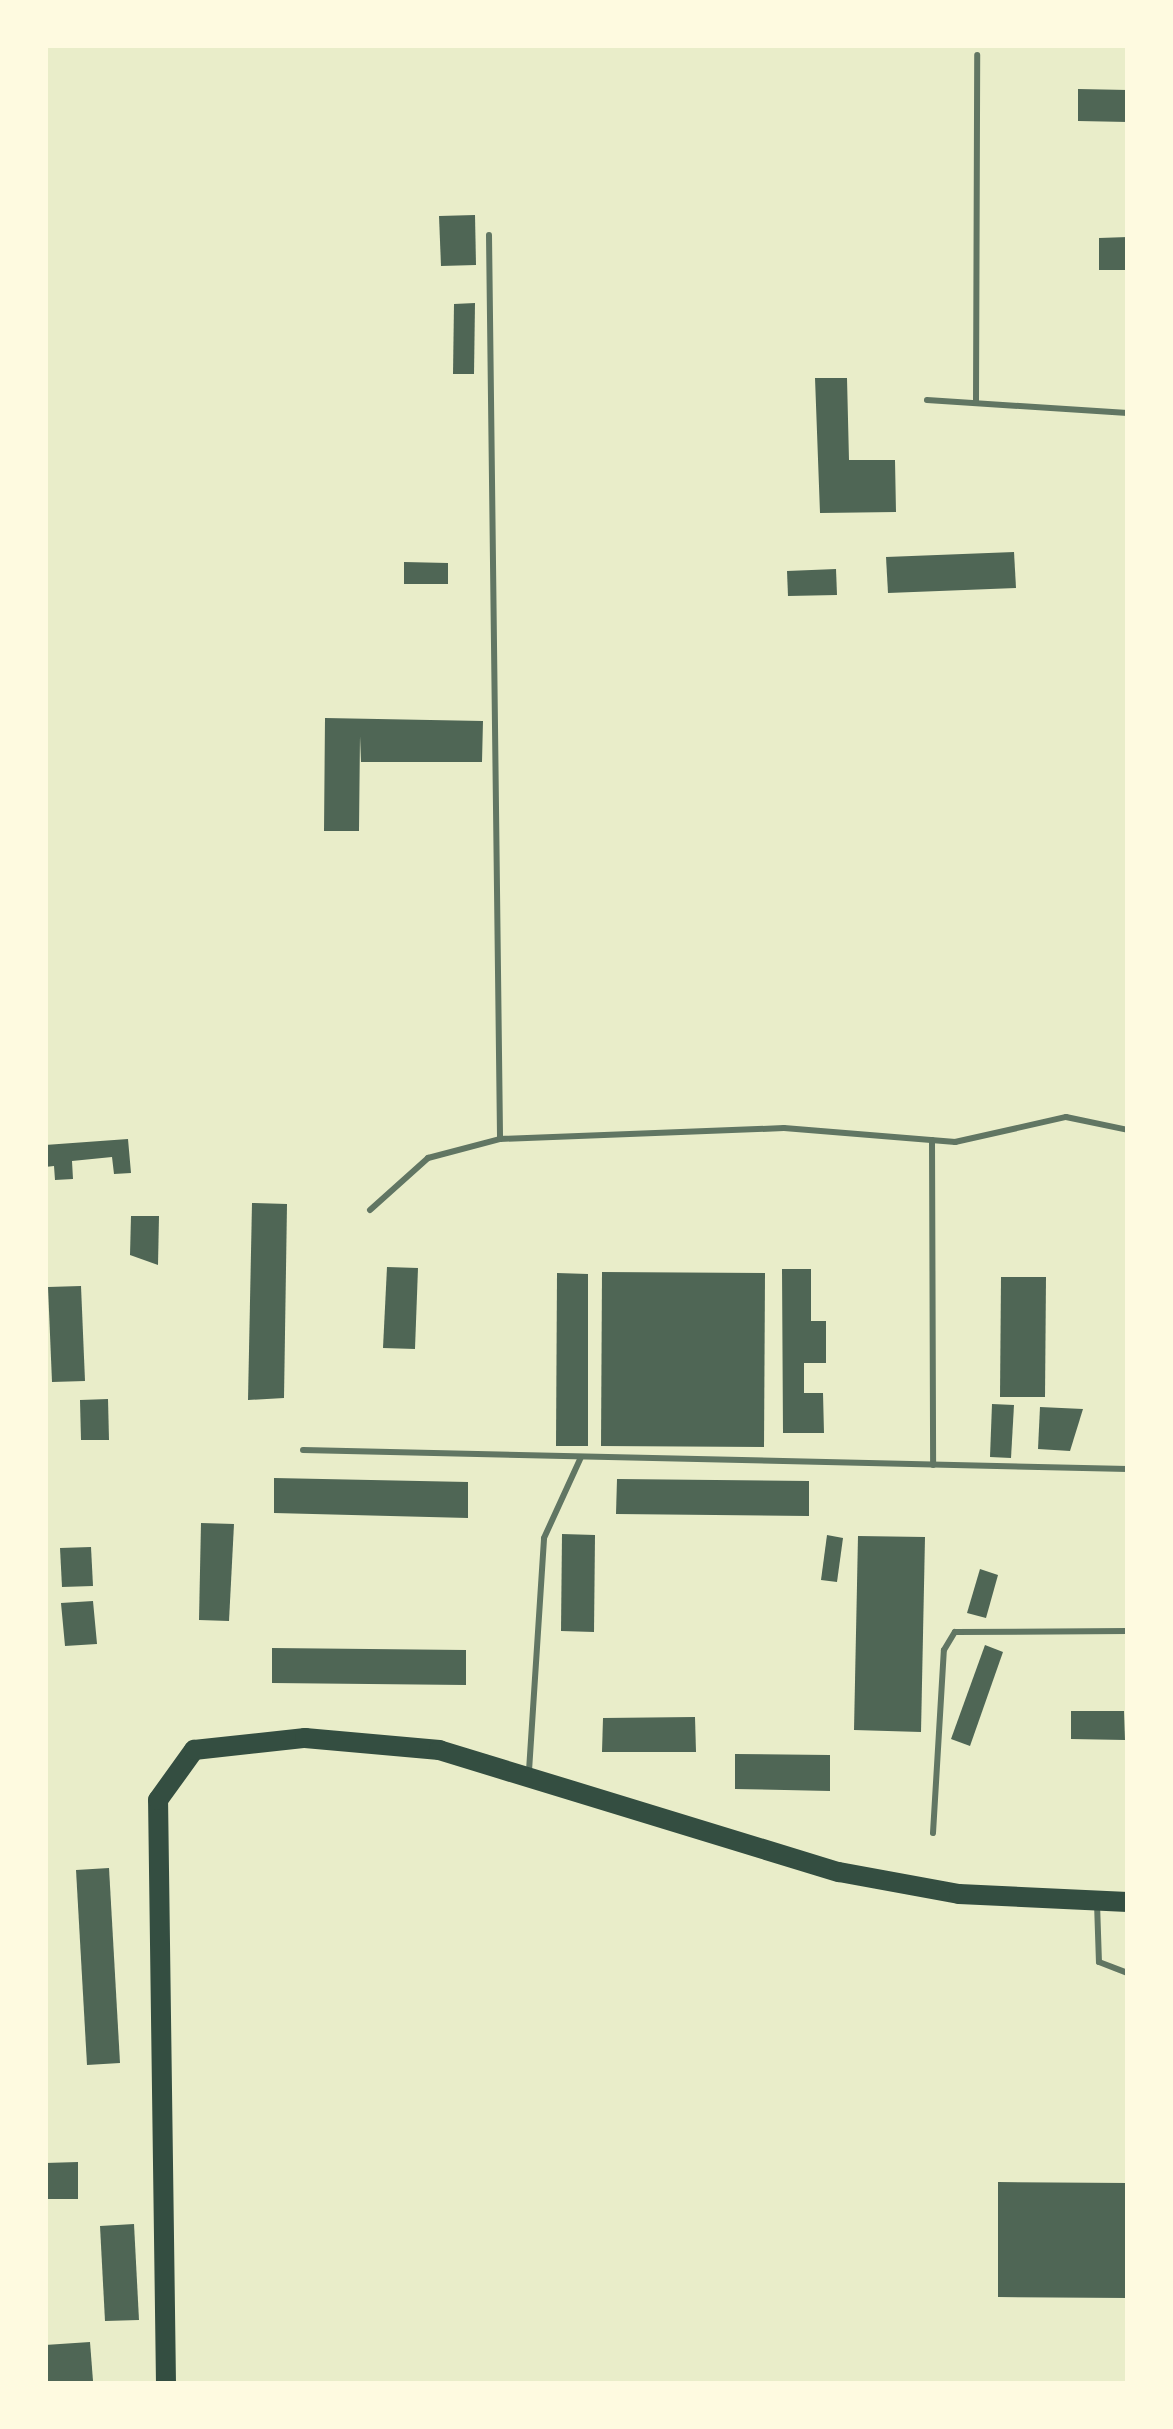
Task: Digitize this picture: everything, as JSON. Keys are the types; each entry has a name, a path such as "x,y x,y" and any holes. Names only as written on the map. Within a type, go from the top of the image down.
{"main road":[{"path":"166,2384 158,1800 168,1776 218,1742 305,1738 439,1750 529,1771 839,1872 959,1894 1128,1902"}],"lane":[{"path":"976,402 977,55"},
{"path":"489,235 500,1139"},
{"path":"927,400 1128,413"},
{"path":"370,1210 428,1158 500,1139 784,1128 932,1140 1066,1117 1128,1130"},
{"path":"932,1140 934,1465"},
{"path":"303,1450 1128,1469"},
{"path":"529,1771 544,1538 581,1456"},
{"path":"934,1834 944,1650 955,1632 1128,1631"},
{"path":"1097,1901 1099,1962 1128,1974"}],"building":[{"path":"1078,89 1128,90 1128,122 1078,121"},
{"path":"475,215 476,265 441,266 439,216"},
{"path":"1128,237 1128,270 1099,270 1099,238"},
{"path":"475,303 474,374 453,374 454,304"},
{"path":"815,378 847,378 849,460 895,460 896,512 820,513"},
{"path":"1014,552 1016,588 888,593 886,557"},
{"path":"404,562 448,563 448,584 404,584"},
{"path":"836,569 837,595 788,596 787,571"},
{"path":"325,718 483,721 482,762 361,762 360,736 359,831 324,831"},
{"path":"128,1139 131,1173 114,1174 112,1157 72,1161 73,1179 55,1180 54,1166 45,1167 45,1145"},
{"path":"252,1203 287,1204 284,1398 248,1400"},
{"path":"131,1216 159,1216 158,1265 130,1255"},
{"path":"387,1267 418,1268 415,1349 383,1348"},
{"path":"782,1269 811,1269 811,1321 826,1321 826,1363 804,1363 804,1393 823,1393 824,1433 783,1433"},
{"path":"602,1272 765,1273 764,1447 601,1446"},
{"path":"557,1273 588,1274 588,1446 556,1446"},
{"path":"1001,1277 1046,1277 1045,1397 1000,1397"},
{"path":"81,1286 85,1381 52,1382 48,1287"},
{"path":"108,1399 109,1440 81,1440 80,1400"},
{"path":"992,1404 1014,1405 1011,1458 990,1457"},
{"path":"1040,1407 1083,1409 1070,1451 1038,1449"},
{"path":"274,1478 468,1482 468,1518 274,1513"},
{"path":"617,1479 809,1481 809,1516 616,1514"},
{"path":"201,1523 234,1524 229,1621 199,1620"},
{"path":"562,1534 595,1535 594,1632 561,1631"},
{"path":"827,1535 843,1538 837,1582 821,1580"},
{"path":"858,1536 925,1537 921,1732 854,1730"},
{"path":"91,1547 93,1586 62,1587 60,1548"},
{"path":"980,1569 998,1575 986,1618 967,1613"},
{"path":"93,1601 97,1644 65,1646 61,1603"},
{"path":"985,1645 1003,1652 970,1746 951,1739"},
{"path":"272,1648 466,1650 466,1685 272,1683"},
{"path":"1071,1711 1124,1711 1125,1740 1071,1739"},
{"path":"695,1717 696,1752 602,1752 603,1718"},
{"path":"735,1754 830,1755 830,1791 735,1789"},
{"path":"109,1868 120,2063 87,2065 76,1870"},
{"path":"78,2162 78,2199 45,2199 45,2163"},
{"path":"998,2182 1128,2183 1128,2298 998,2297"},
{"path":"134,2224 139,2320 105,2321 100,2226"},
{"path":"90,2342 93,2381 45,2383 45,2345"}]}
